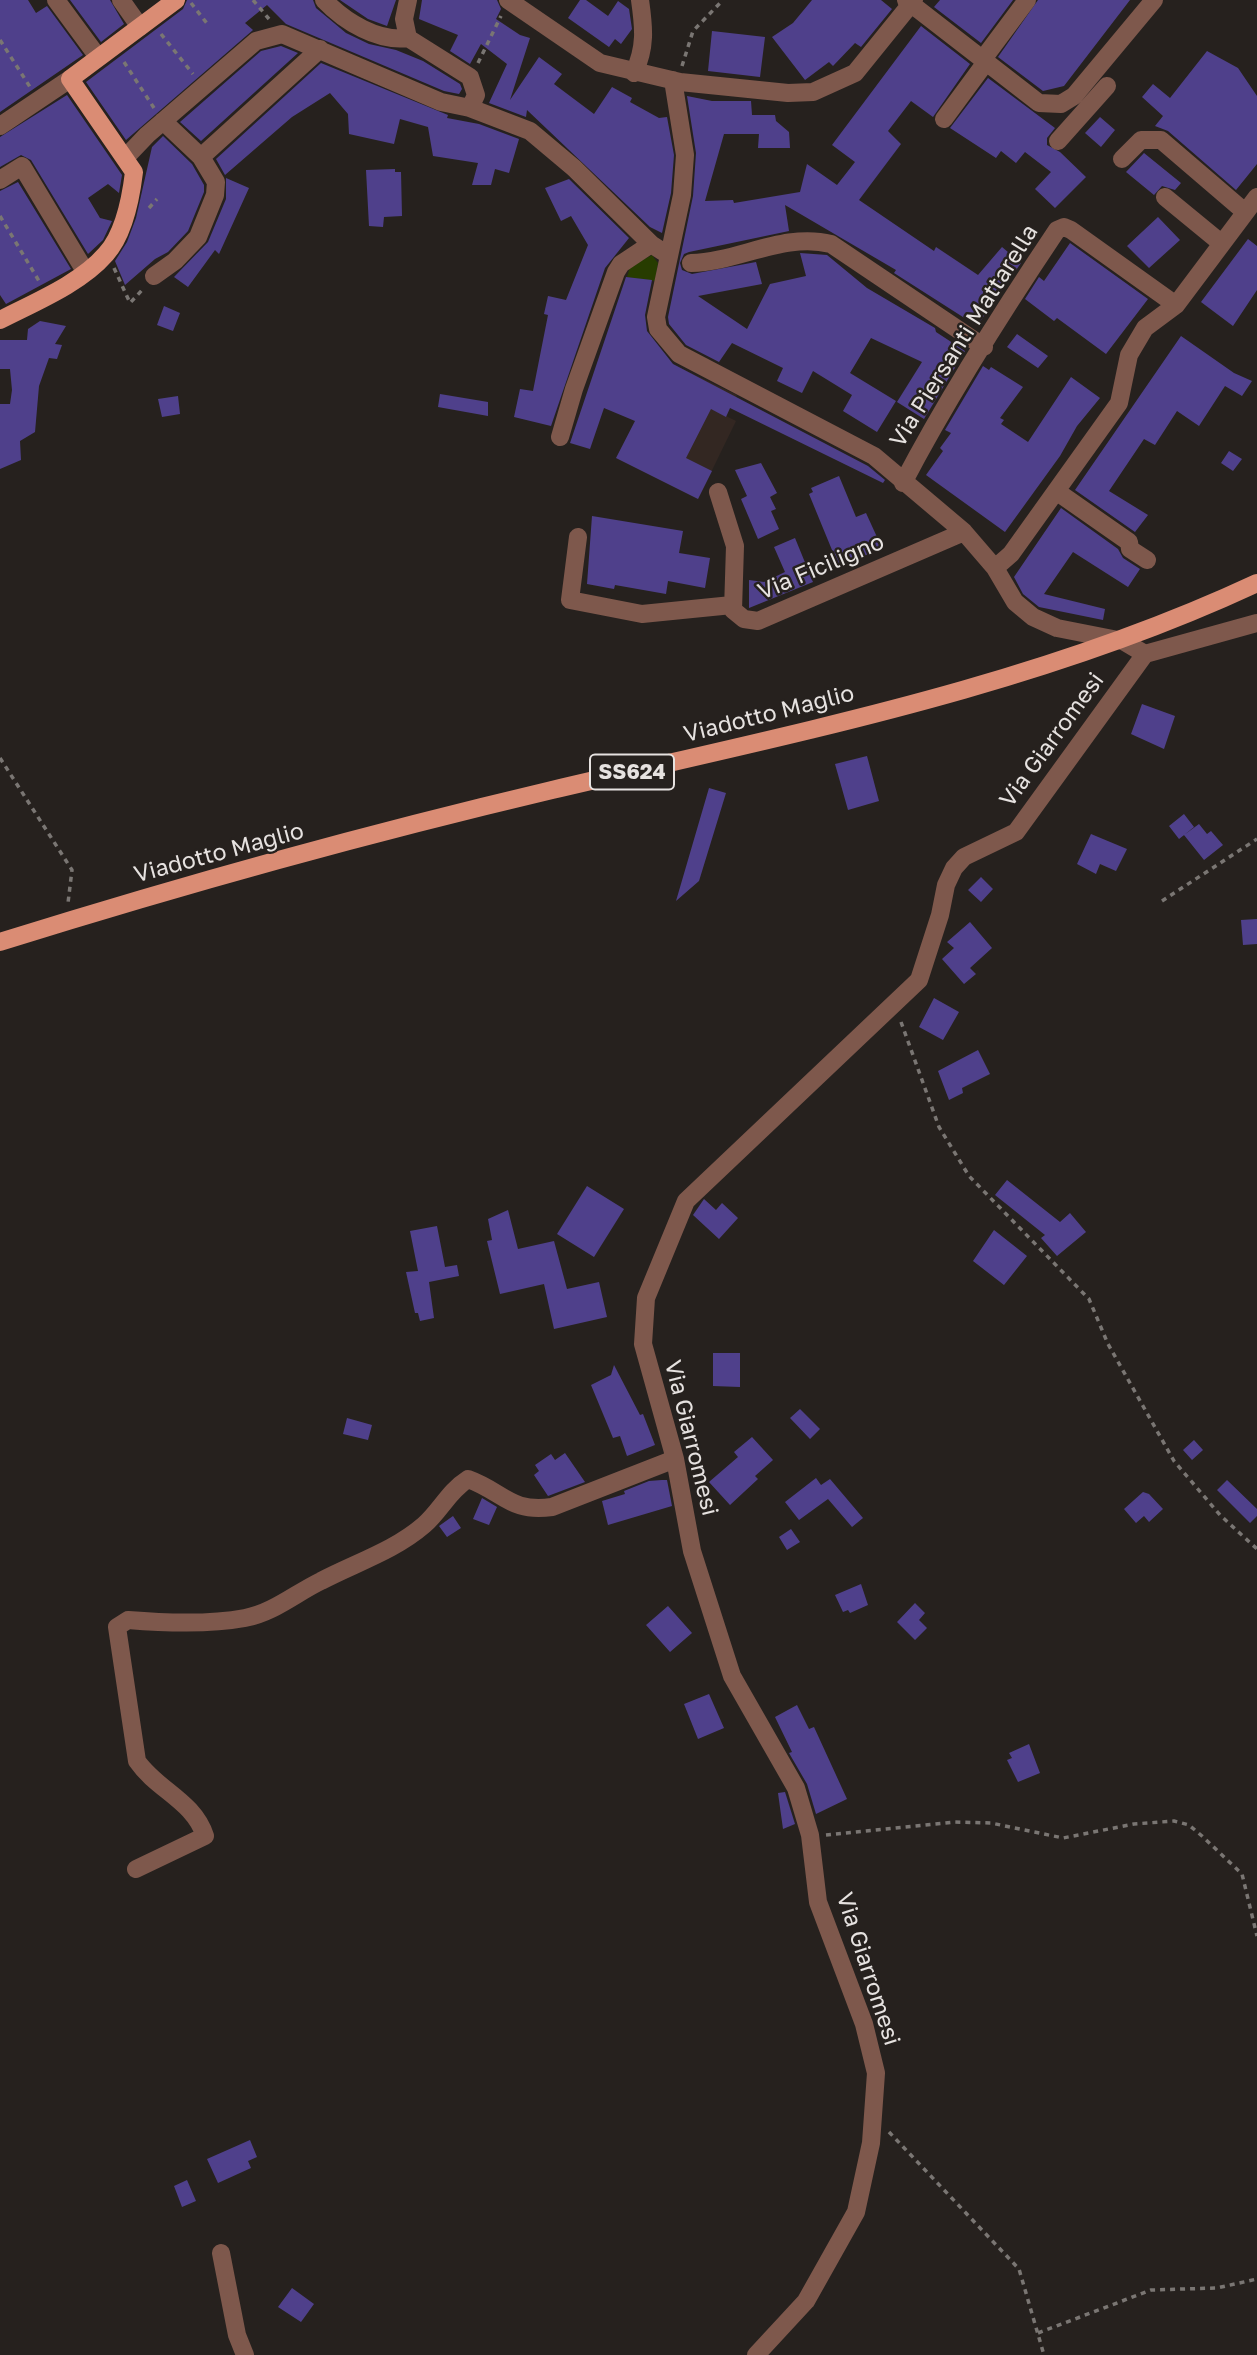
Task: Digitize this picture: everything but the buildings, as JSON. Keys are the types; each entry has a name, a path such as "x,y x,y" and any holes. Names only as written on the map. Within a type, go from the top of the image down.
{"main road":[{"path":"0,320 85,271 107,253 117,235 132,191 134,172 127,158 70,79 176,0"},
{"name":"Viadotto Maglio","path":"0,942 141,898 509,801 750,746 944,695 1094,647 1209,605 1257,583"}],"street":[{"path":"56,0 98,57"},
{"path":"121,0 145,24"},
{"path":"324,0 344,17 372,33 391,40 408,37"},
{"path":"408,0 404,19 408,37 415,45 470,77 476,96 470,108"},
{"path":"509,0 600,63 677,81 788,93 813,92 838,83 861,68 910,1 1040,103 1061,104 1074,96 1154,0"},
{"path":"634,73 642,56 646,36 640,0"},
{"path":"944,119 1027,0"},
{"path":"127,158 163,121 256,41 282,34 441,102 470,108 530,131 574,168 651,244 675,260 709,262 804,239 831,244 984,347"},
{"path":"201,157 320,49"},
{"path":"0,126 70,79"},
{"path":"677,81 685,155 682,195 675,260 656,317 658,329 679,354 874,456 964,532 995,568 1015,603 1033,618 1057,628 1123,641 1145,654 1257,623"},
{"path":"1058,141 1107,86"},
{"path":"154,276 175,261 198,237 215,195 216,182 201,157 163,121"},
{"path":"1122,159 1141,140 1161,141 1245,212"},
{"path":"0,180 22,166 85,271"},
{"path":"1165,197 1221,243"},
{"path":"995,568 1011,554 1119,403 1129,355 1145,328 1176,305 1257,197"},
{"name":"Via Piersanti Mattarella","path":"903,483 935,422 1057,230 1064,227 1176,305"},
{"path":"560,437 573,389 616,272 621,264 651,244"},
{"path":"1056,491 1129,542 1130,549 1147,560"},
{"name":"Via Ficiligno","path":"718,492 735,546 736,568 732,605 737,616 758,621 964,532"},
{"path":"578,537 570,600 642,614 732,605"},
{"name":"Via Giarromesi","path":"756,2355 806,2301 856,2212 873,2116 876,2073 864,2024 818,1902 810,1835 796,1787 732,1676 692,1551 675,1459 643,1344 646,1298 686,1201 919,981 940,915 946,885 954,868 964,857 1016,832 1145,654"},
{"path":"136,1869 205,1836 196,1815 145,1772 137,1761 117,1627 128,1620 245,1618 272,1609 318,1582 388,1550 424,1525 455,1487 468,1479 516,1507 533,1510 552,1507 675,1459"},
{"path":"221,2253 237,2335 245,2355"}],"path":[{"path":"189,0 209,26"},
{"path":"253,0 282,34"},
{"path":"470,77 509,0"},
{"path":"677,81 693,31 723,0"},
{"path":"145,24 203,87"},
{"path":"0,40 39,100"},
{"path":"113,46 147,97"},
{"path":"149,208 157,199"},
{"path":"0,216 39,282"},
{"path":"107,253 130,303 154,276"},
{"path":"0,758 72,870 69,902 61,909"},
{"path":"1162,901 1257,839"},
{"path":"894,1004 939,1127 969,1176 1089,1299 1108,1344 1174,1461 1220,1515 1257,1549"},
{"path":"810,1835 955,1822 991,1824 1063,1838 1134,1824 1174,1821 1196,1831 1242,1874 1257,1936"},
{"path":"873,2116 1019,2269 1044,2355"},
{"path":"1038,2333 1152,2290 1217,2288 1257,2279"}],"shaded area":[{"path":"674,365 737,395 726,416 736,421 698,499 616,458 636,421 660,396"}],"green space":[{"path":"652,255 658,263 655,281 627,277 630,267"}]}
